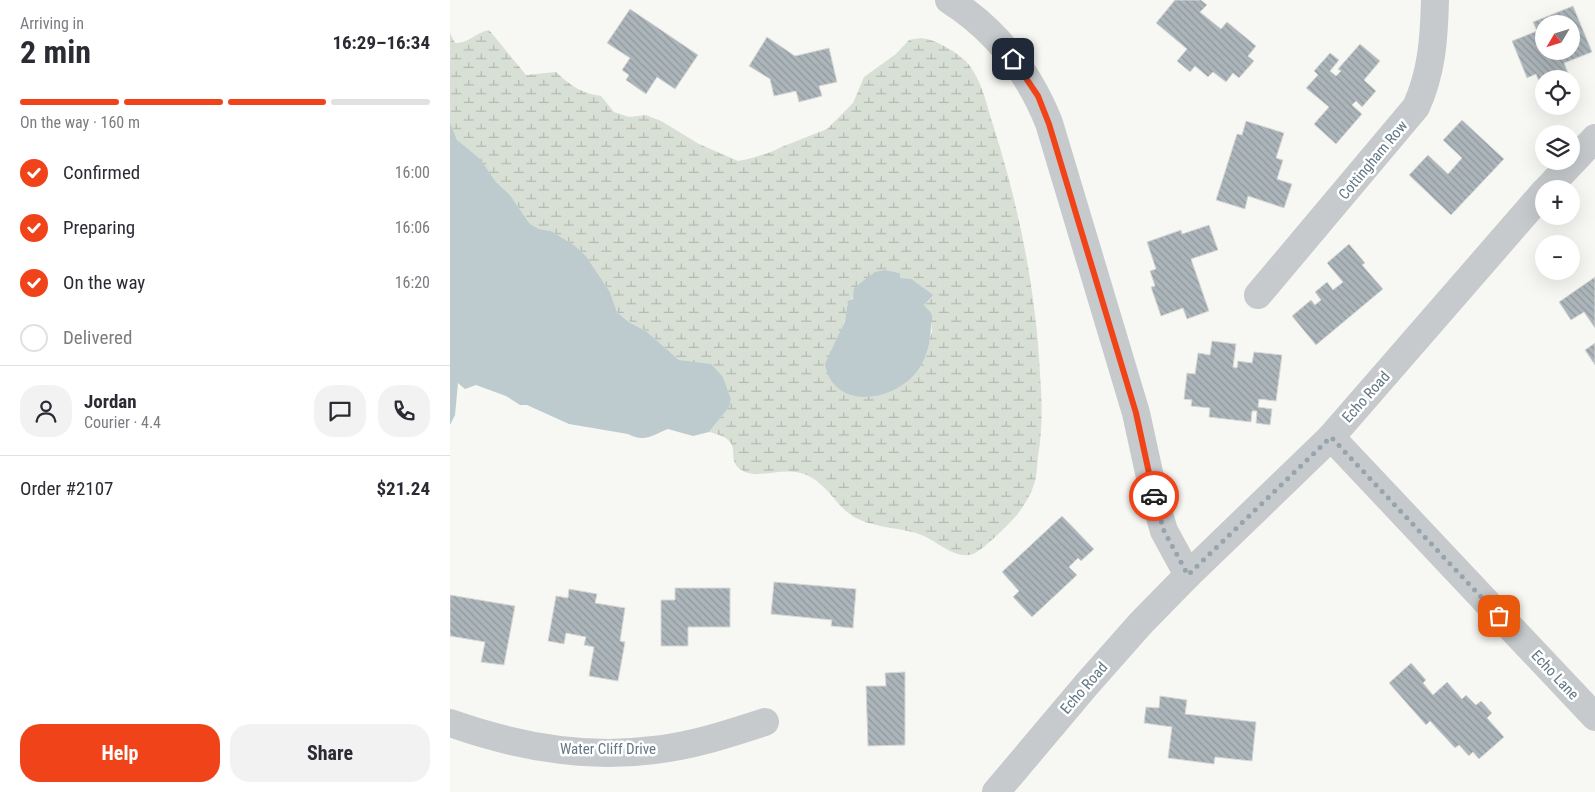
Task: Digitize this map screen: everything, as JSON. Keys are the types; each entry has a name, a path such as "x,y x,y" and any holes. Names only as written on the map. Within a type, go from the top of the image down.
{"street":[{"path":"949,0 982,25 1004,47 1023,70 1038,96 1049,124 1136,413 1155,500 1164,531 1188,575"},
{"name":"Cottingham Row","path":"1258,296 1416,107 1429,75 1432,56 1434,0"},
{"path":"1555,180 1595,138"},
{"name":"Echo Road","path":"996,792 1087,684 1188,575 1331,437 1535,202"},
{"name":"Echo Lane","path":"1331,437 1595,717"},
{"name":"Water Cliff Drive","path":"450,723 484,735 524,745 560,750 618,752 653,751 699,742 765,722"}],"green space":[{"path":"489,30 526,75 556,72 577,88 601,96 614,112 629,117 646,115 661,121 699,144 738,161 765,154 827,129 853,103 864,77 896,54 909,40 922,38 932,41 961,57 974,72 981,87 1003,158 1025,250 1035,312 1042,415 1041,435 1034,483 1028,498 1017,515 983,548 973,554 960,555 916,533 874,525 858,519 846,511 814,479 804,474 783,472 756,474 747,473 740,469 734,459 732,444 721,436 709,432 724,413 731,399 723,377 704,363 693,364 679,360 646,331 617,312 610,292 586,256 574,245 551,231 539,229 530,224 510,195 496,182 474,154 463,147 457,140 450,122 450,33 455,43 460,43","holes":["885,270 900,273 900,278 918,285 933,297 924,305 930,312 932,332 924,357 888,392 866,397 841,331 848,310 847,305 866,279"]}],"shaded area":[{"path":"450,122 457,140 480,159 496,182 510,195 530,224 539,229 551,231 574,245 586,256 610,292 617,312 629,322 646,331 679,360 711,364 723,377 731,399 729,407 709,432 693,436 668,429 648,437 639,438 628,434 569,424 527,405 520,405 506,396 476,385 465,389 458,383 455,415 450,425"},
{"path":"885,270 900,273 900,278 911,279 932,294 933,296 924,305 932,316 927,352 922,364 914,375 891,391 877,396 863,397 850,395 839,389 830,379 825,364 845,321 848,301 853,299 854,288 875,272"}],"building":[{"path":"1175,0 1201,0 1207,5 1200,12 1221,29 1227,22 1256,46 1248,56 1254,61 1239,78 1233,73 1226,82 1213,72 1208,77 1195,66 1190,72 1177,61 1187,49 1156,23"},
{"path":"1573,6 1577,15 1550,15"},
{"path":"630,9 698,55 675,89 657,77 646,94 626,80 629,75 622,70 630,58 607,43"},
{"path":"1580,23 1592,52 1580,57"},
{"path":"1535,32 1535,60 1572,60 1564,63 1567,70 1535,70 1535,74 1527,78 1512,41"},
{"path":"767,37 795,56 829,48 837,82 819,86 822,96 799,102 796,91 774,96 770,79 749,66"},
{"path":"1360,44 1380,61 1364,80 1376,91 1362,107 1356,101 1352,105 1362,114 1336,144 1314,124 1329,107 1306,88 1318,75 1314,71 1330,53 1339,60 1330,71 1336,76 1341,71 1338,69"},
{"path":"1462,120 1504,159 1451,215 1409,175 1428,155 1448,174 1462,158 1443,140"},
{"path":"1246,121 1284,133 1276,158 1283,160 1277,179 1292,184 1284,208 1248,196 1245,209 1216,200 1237,134 1242,135"},
{"path":"1209,225 1218,250 1191,259 1209,311 1187,319 1183,308 1161,316 1151,287 1155,286 1150,271 1156,269 1147,242 1181,230 1182,234"},
{"path":"1349,244 1365,263 1362,265 1383,289 1316,345 1292,316 1311,300 1315,305 1321,300 1315,292 1327,282 1333,290 1343,282 1327,263"},
{"path":"1595,277 1595,328 1584,312 1571,320 1559,302"},
{"path":"1212,341 1236,344 1233,367 1237,368 1238,361 1252,363 1254,352 1282,355 1276,401 1259,399 1258,407 1272,409 1270,425 1256,423 1257,411 1252,411 1251,422 1209,417 1210,408 1191,406 1192,400 1184,399 1187,373 1195,374 1198,353 1210,355"},
{"path":"1595,343 1595,365 1585,350"},
{"path":"1062,516 1094,549 1081,561 1078,558 1069,567 1077,575 1032,617 1013,597 1019,591 1002,572"},
{"path":"774,582 856,589 853,628 831,626 832,620 771,614"},
{"path":"675,588 730,588 730,627 688,627 688,646 661,646 661,600 675,600"},
{"path":"569,589 597,594 595,603 625,608 620,641 625,642 618,681 589,676 594,647 584,645 586,637 566,633 564,644 548,641 556,596 568,598"},
{"path":"450,595 515,606 504,665 481,662 485,642 450,636"},
{"path":"1411,663 1426,680 1423,683 1433,695 1447,682 1462,699 1466,695 1476,705 1481,701 1492,713 1487,718 1504,737 1479,759 1473,752 1469,756 1459,745 1455,748 1430,721 1426,725 1389,683"},
{"path":"905,672 905,745 868,746 866,686 886,686 885,673"},
{"path":"1160,696 1187,700 1185,714 1256,722 1252,761 1215,757 1214,764 1168,758 1172,727 1144,723 1146,707 1159,708"}],"way so far":[{"path":"1154,496 1164,531 1188,575 1331,437 1499,616"}],"route":[{"path":"1013,59 1023,70 1038,96 1049,124 1136,413 1154,496"}]}
